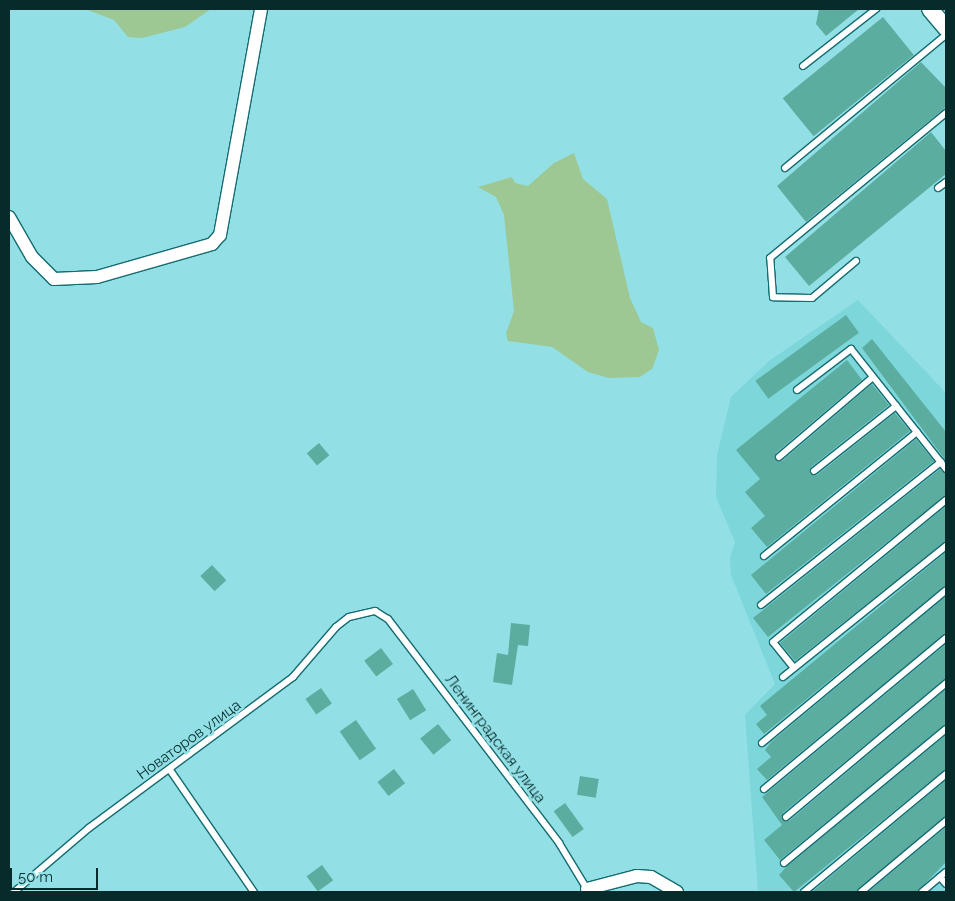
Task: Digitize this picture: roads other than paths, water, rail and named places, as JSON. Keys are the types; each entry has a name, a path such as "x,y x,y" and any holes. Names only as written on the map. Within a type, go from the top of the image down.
{"street":[{"path":"9,217 32,257 54,279 97,277 212,244 220,235 261,9"},
{"path":"930,9 946,28"},
{"path":"587,889 637,876 651,877 677,892"}],"lane":[{"path":"803,66 876,9"},
{"path":"785,168 946,35"},
{"path":"856,261 812,298 773,297 770,258 946,113"},
{"path":"938,188 946,182"},
{"path":"797,390 851,349 946,469"},
{"path":"779,457 873,377"},
{"path":"814,471 896,406"},
{"path":"764,556 917,432"},
{"path":"761,605 941,462"},
{"path":"794,668 773,642 946,500"},
{"path":"783,677 946,546"},
{"path":"762,743 946,590"},
{"name":"Новаторов улица","path":"14,892 89,828 170,770 293,677 336,626 350,616 375,611"},
{"name":"Ленинградская улица","path":"375,611 388,619 559,843 587,889"},
{"path":"764,789 946,638"},
{"path":"786,817 946,683"},
{"path":"784,863 946,730"},
{"path":"170,770 254,892"},
{"path":"804,892 946,774"},
{"path":"860,892 946,821"},
{"path":"922,892 946,872"},
{"path":"940,877 946,884"}]}
